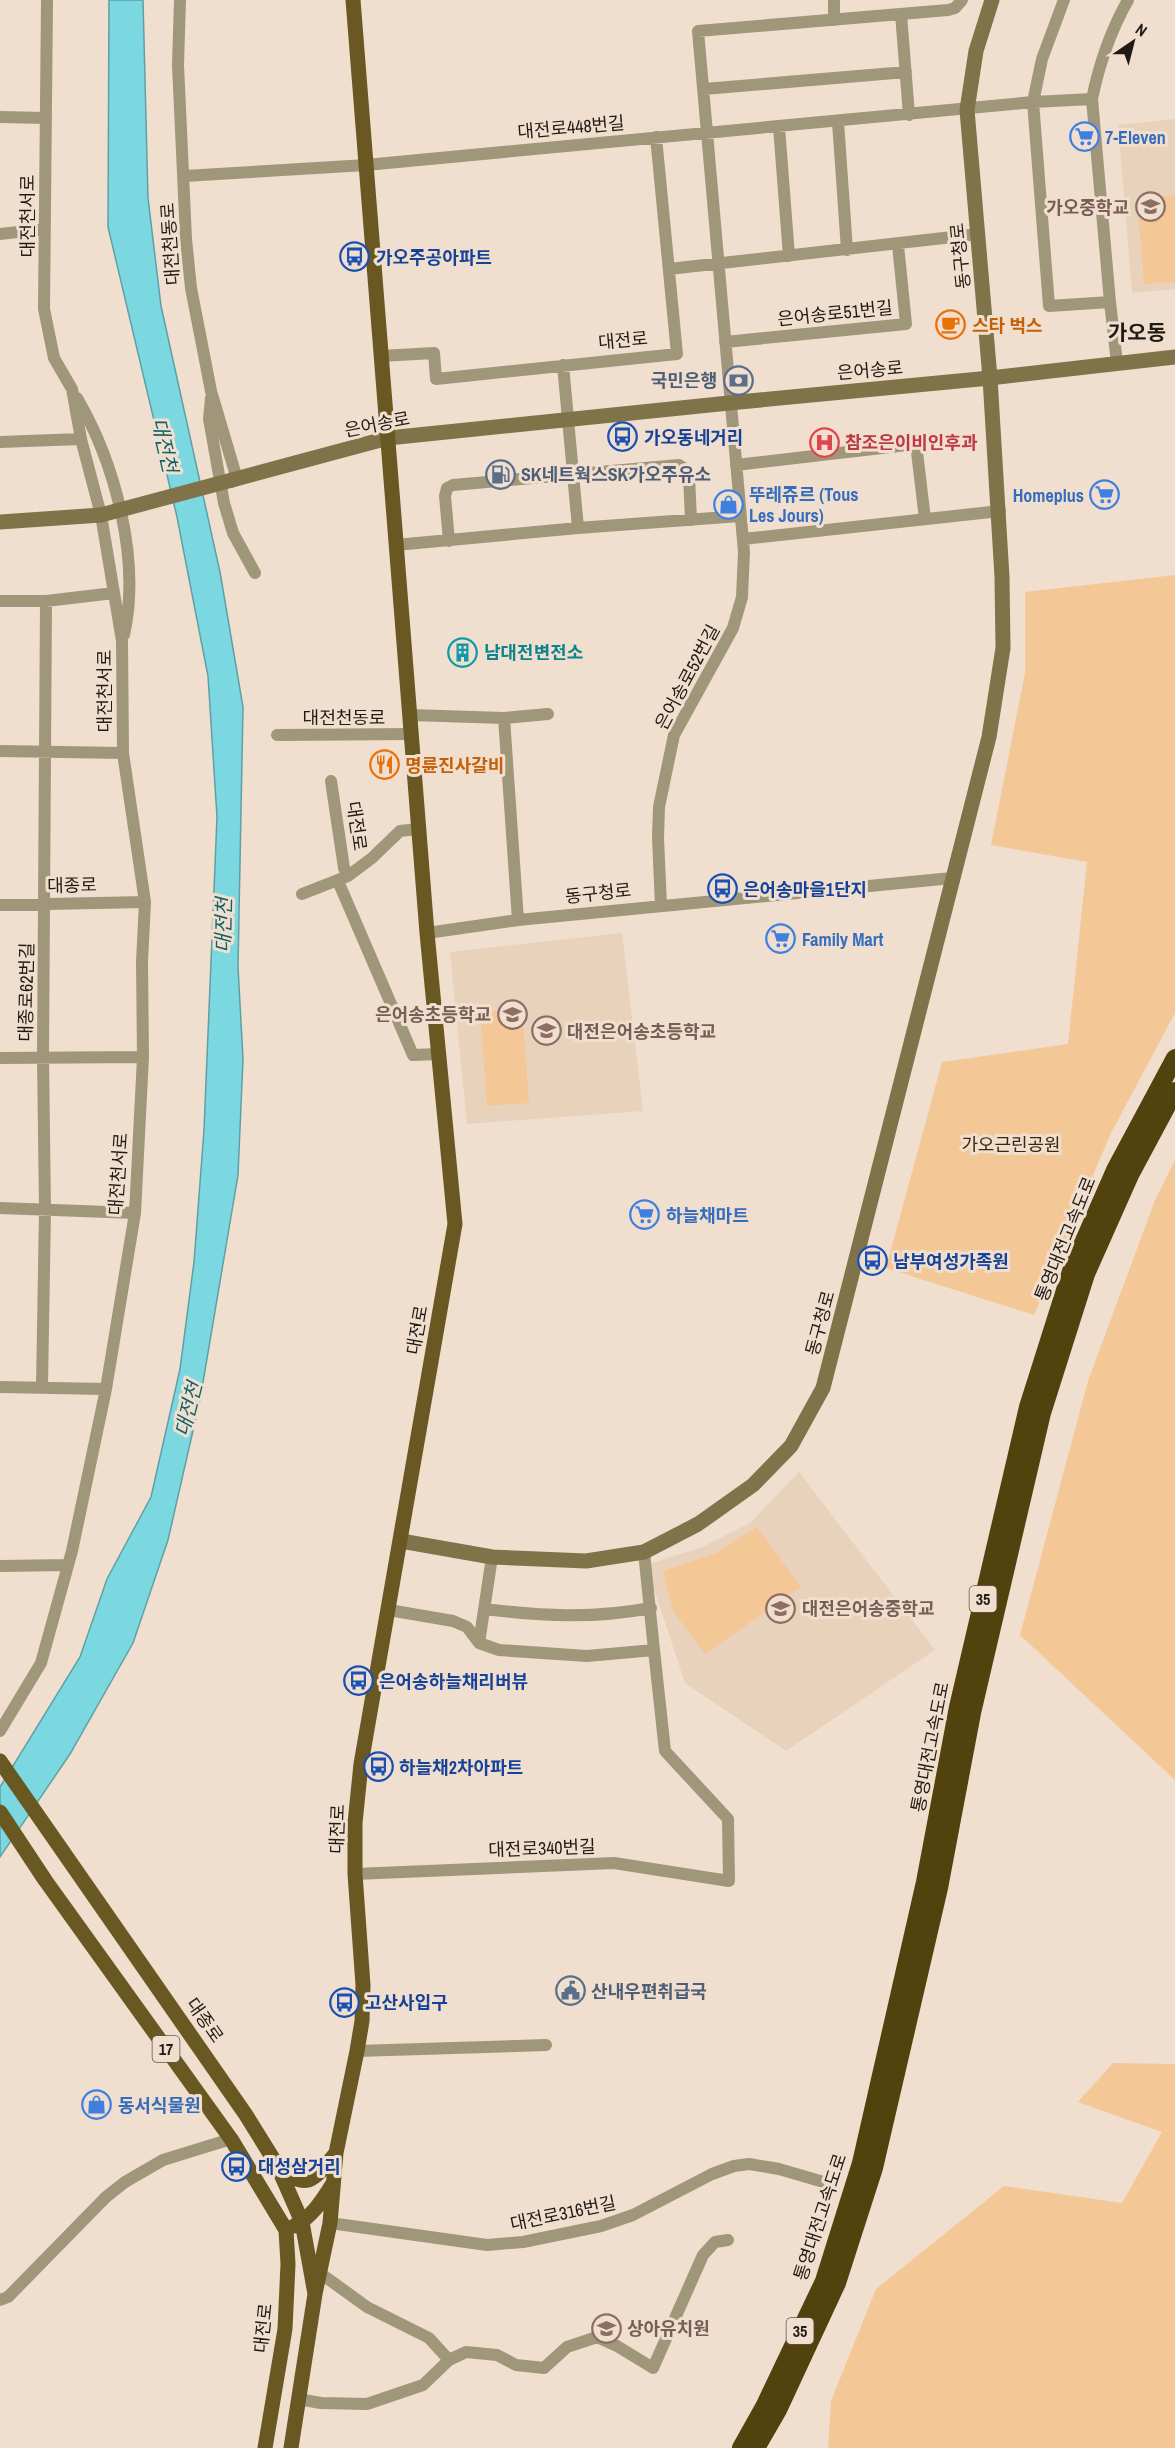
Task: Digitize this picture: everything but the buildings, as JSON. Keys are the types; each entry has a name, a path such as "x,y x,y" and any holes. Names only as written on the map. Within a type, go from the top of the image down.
{"highway":[{"name":"통영대전고속도로","path":"868,2166 958,1707 1028,1407 1072,1268 1115,1170 1175,1058"},
{"name":"통영대전고속도로","path":"756,2448 778,2410 837,2283 939,1888 972,1713 1042,1413 1086,1274 1130,1175 1175,1091"},
{"name":"통영대전고속도로","path":"741,2448 765,2407 854,2212"}],"main road":[{"name":"대전로","path":"265,2448 285,2330 288,2264 286,2230 302,2222 319,2204 333,2182 336,2154 357,2052 363,1985 355,1874 355,1823 361,1764 455,1224 418,829 353,0"},
{"name":"동구청로","path":"401,1541 492,1557 586,1561 644,1552 699,1524 753,1485 791,1446 823,1388 842,1321 989,737 1003,648 999,511 968,110 976,51 992,0"},
{"name":"은어송로","path":"101,515 388,438 990,378 1175,357"},
{"path":"0,522 101,515"},
{"name":"대종로","path":"0,1761 246,2115 278,2165 302,2222"},
{"name":"17","path":"0,1812 231,2139 286,2230"},
{"path":"278,2165 293,2180 306,2182 318,2176 336,2154"},
{"path":"315,2294 330,2223 333,2182"},
{"name":"17","path":"291,2448 315,2294 302,2222"}],"street":[{"name":"대전천서로","path":"0,1731 41,1663 68,1565 106,1389 135,1213 143,1057 142,962 145,902 123,753 122,641 101,515 81,439 72,389 54,358 44,309 47,0"},
{"name":"대전천동로","path":"180,0 178,64 191,288 211,391 235,480"},
{"path":"834,0 834,20"},
{"path":"729,403 698,31 948,10 955,8 962,0"},
{"path":"1064,0 1042,59 1033,102 1050,306 1110,302"},
{"path":"1118,363 1110,302 1092,99 1109,40 1128,0"},
{"path":"901,14 909,115"},
{"path":"704,89 906,72"},
{"name":"대전로448번길","path":"366,165 968,110 1033,102 1092,99"},
{"path":"0,117 45,118"},
{"path":"838,122 847,250"},
{"path":"779,127 789,256"},
{"name":"대전로","path":"381,356 434,352 436,379 676,354 656,137"},
{"path":"184,176 366,165"},
{"path":"0,234 44,229"},
{"path":"669,269 898,245 979,234"},
{"name":"은어송로51번길","path":"725,342 906,324 898,245"},
{"path":"563,365 578,528"},
{"path":"72,389 101,445 123,519 129,577 127,619 122,641"},
{"path":"211,391 209,419 224,503 233,533 255,573"},
{"name":"은어송로52번길","path":"662,906 658,838 659,807 674,735 733,628 740,607 743,539 729,403"},
{"path":"0,442 81,439"},
{"path":"736,465 916,444 925,519"},
{"path":"449,541 444,496 447,488 453,485 573,473 680,465 687,470 689,475 691,519"},
{"path":"743,539 999,511"},
{"path":"396,545 740,516"},
{"path":"0,601 46,601 114,593"},
{"name":"대종로62번길","path":"42,1387 45,1210 43,1056 46,601"},
{"path":"410,715 504,718 548,714"},
{"path":"504,718 518,920"},
{"name":"대전천동로","path":"277,735 412,734"},
{"path":"0,751 123,753"},
{"name":"대전로","path":"331,781 344,868 343,878 412,1054 438,1054"},
{"name":"대전로","path":"302,894 343,878 372,858 400,831 418,829"},
{"name":"동구청로","path":"427,933 518,920 952,878"},
{"name":"대종로","path":"0,905 145,902"},
{"path":"0,1058 143,1057"},
{"path":"0,1208 135,1213"},
{"path":"0,1387 106,1389"},
{"path":"389,1610 453,1622 467,1628 480,1643 499,1650 587,1656 654,1650 644,1552"},
{"path":"480,1643 492,1557"},
{"path":"0,1566 68,1565"},
{"path":"484,1609 560,1617 594,1616 651,1608"},
{"name":"대전로340번길","path":"355,1874 614,1863 729,1881 728,1820 665,1751 654,1650"},
{"path":"357,2052 546,2045"},
{"path":"0,2300 8,2297 106,2197 125,2182 164,2160 231,2139"},
{"name":"대전로316번길","path":"330,2223 487,2245 523,2242 601,2226 633,2215 712,2174 734,2166 749,2164 779,2169 827,2183"},
{"path":"298,2399 321,2403 368,2404 423,2385 449,2360 466,2352 497,2355 516,2365 544,2368 567,2347 597,2337 617,2346 653,2368 703,2255 716,2242 728,2240"},
{"path":"320,2272 368,2307 429,2338 449,2360"}],"shaded area":[{"name":"가오중학교","path":"1175,119 1175,289 1132,293 1118,125"},
{"name":"대전은어송초등학교","path":"622,933 643,1111 467,1124 450,952"},
{"name":"대전은어송중학교","path":"799,1472 935,1650 786,1751 685,1683 646,1565 702,1547 750,1523"}],"green space":[{"path":"1175,195 1175,282 1144,284 1137,198"},
{"name":"가오근린공원","path":"1175,575 1175,1013 1110,1135 1034,1315 886,1268 942,1062 1068,1044 1087,862 991,845 1025,673 1025,592"},
{"path":"522,1009 529,1103 487,1106 480,1012"},
{"path":"1175,1160 1175,1780 1020,1635 1088,1381 1155,1200"},
{"path":"757,1527 801,1587 705,1654 673,1611 663,1571 716,1553"},
{"path":"1113,2063 1175,2064 1175,2448 828,2448 831,2401 876,2289 1004,2186 1122,2203 1162,2132 1078,2102"}],"water":[{"name":"대전천","path":"109,0 143,0 148,198 161,306 220,572 243,707 238,967 243,1059 238,1175 200,1400 168,1540 133,1643 70,1754 0,1857 0,1787 80,1657 107,1579 151,1497 180,1369 194,1262 204,1130 217,817 208,676 177,517 108,227"}],"place":[{"name":"7-Eleven","path":"1084,137"},
{"name":"가오중학교","path":"1150,207"},
{"name":"가오주공아파트","path":"355,257"},
{"name":"스타 벅스","path":"951,325"},
{"name":"국민은행","path":"738,380"},
{"name":"가오동네거리","path":"623,437"},
{"name":"참조은이비인후과","path":"824,442"},
{"name":"SK네트웍스SK가오주유소","path":"500,474"},
{"name":"Homeplus","path":"1105,495"},
{"name":"뚜레쥬르 (Tous Les Jours)","path":"728,504"},
{"name":"남대전변전소","path":"463,652"},
{"name":"명륜진사갈비","path":"384,765"},
{"name":"은어송마을1단지","path":"722,889"},
{"name":"Family Mart","path":"781,939"},
{"name":"은어송초등학교","path":"512,1014"},
{"name":"대전은어송초등학교","path":"546,1031"},
{"name":"하늘채마트","path":"645,1215"},
{"name":"남부여성가족원","path":"872,1261"},
{"name":"대전은어송중학교","path":"781,1608"},
{"name":"은어송하늘채리버뷰","path":"358,1681"},
{"name":"하늘채2차아파트","path":"378,1767"},
{"name":"산내우편취급국","path":"570,1991"},
{"name":"고산사입구","path":"344,2002"},
{"name":"동서식물원","path":"97,2105"},
{"name":"대성삼거리","path":"237,2166"},
{"name":"상아유치원","path":"606,2328"}],"district":[{"name":"가오동","path":"1137,332"}]}
